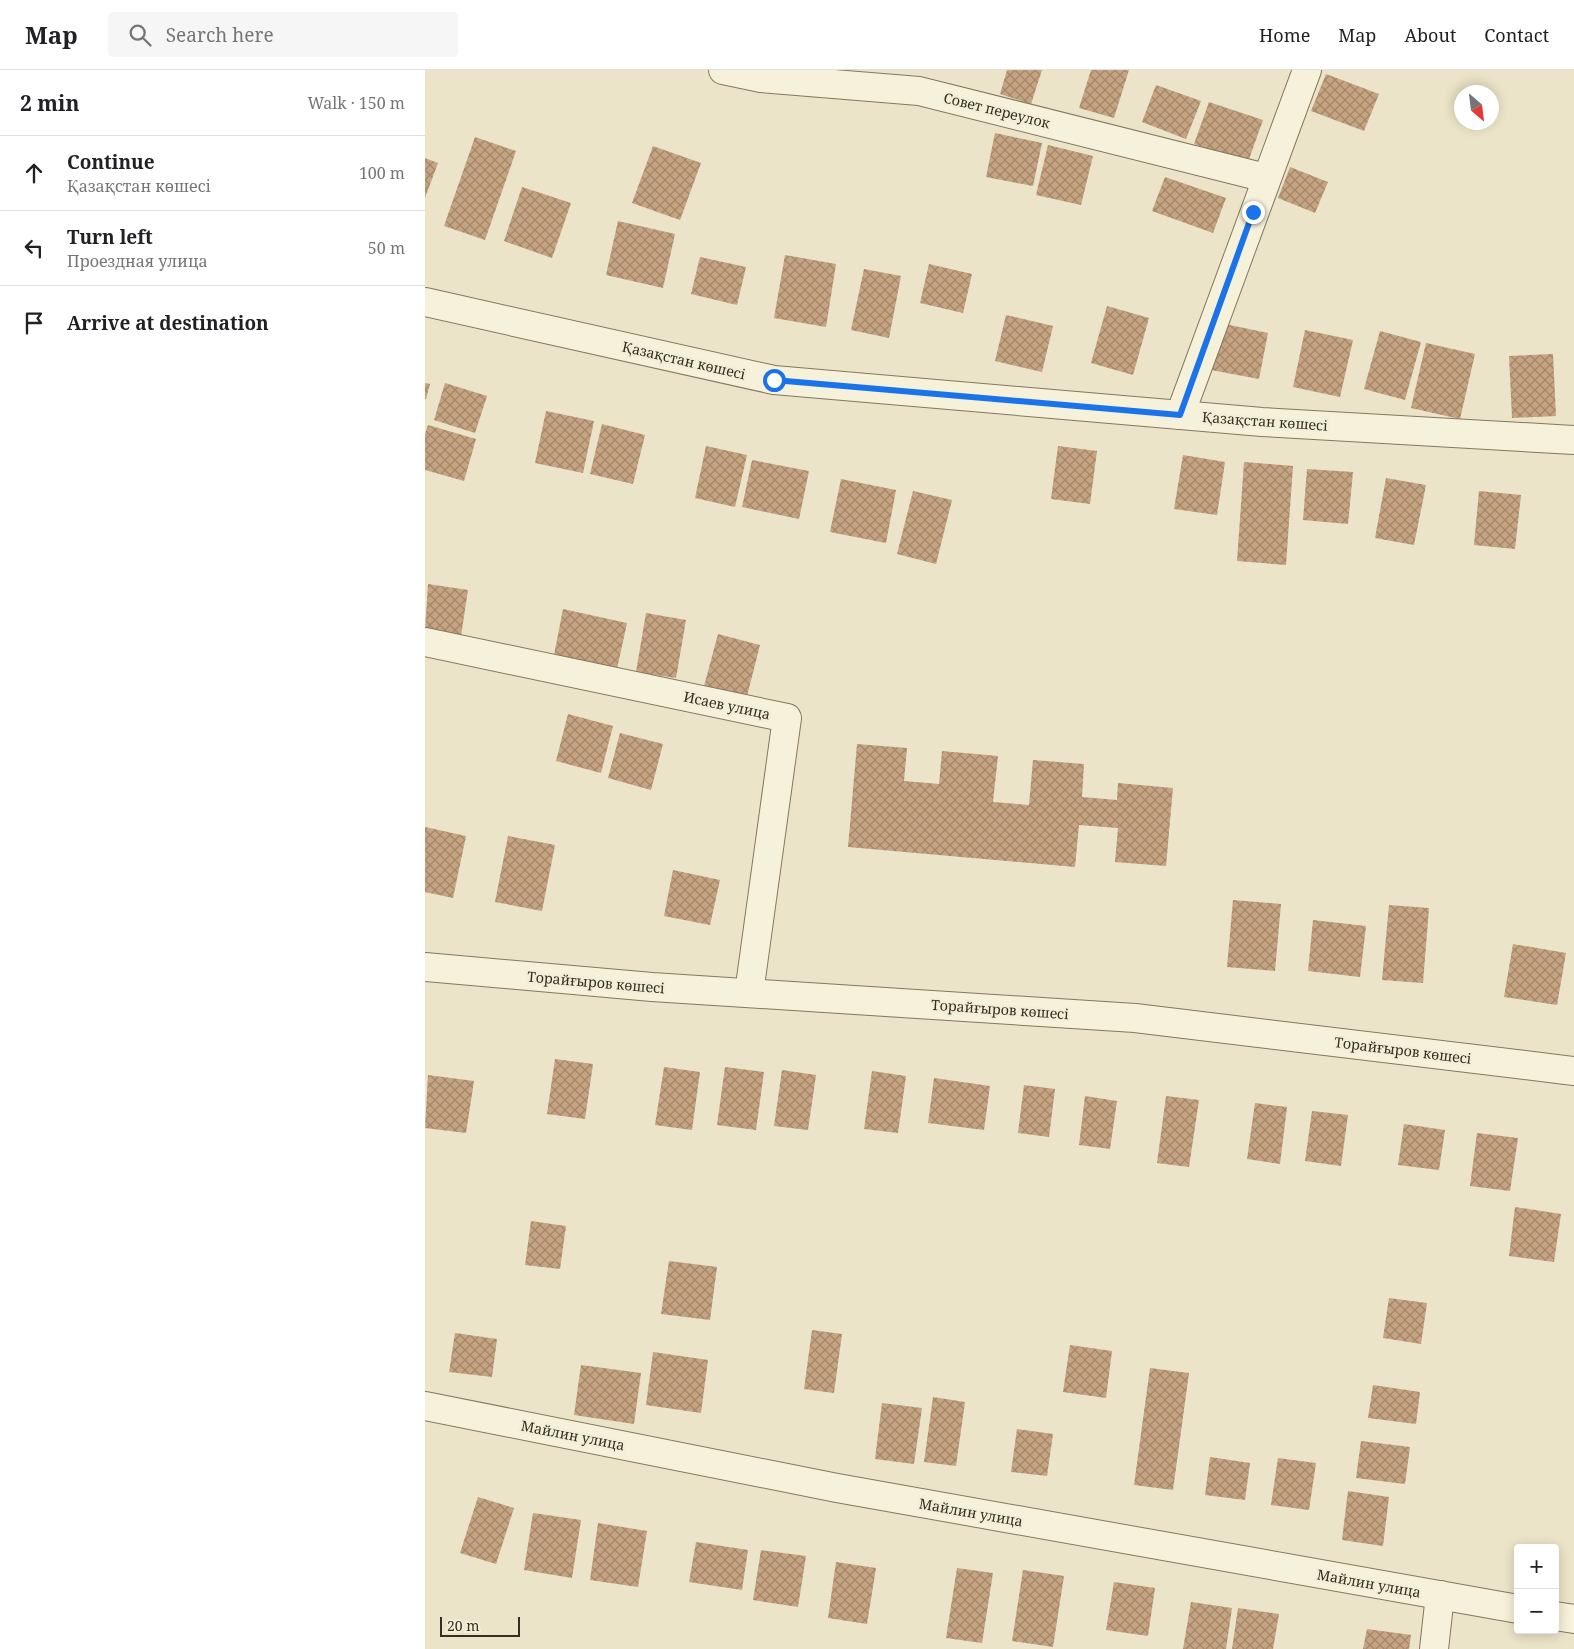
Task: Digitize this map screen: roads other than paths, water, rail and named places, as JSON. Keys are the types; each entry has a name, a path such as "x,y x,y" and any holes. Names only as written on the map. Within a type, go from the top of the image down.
{"street":[{"name":"Совет переулок","path":"723,70 761,78 919,91 1266,178"},
{"path":"1180,415 1307,70"},
{"name":"Қазақстан көшесі","path":"425,302 774,380 1261,422 1574,440"},
{"name":"Исаев улица","path":"425,642 787,718 749,993"},
{"name":"Торайғыров көшесі","path":"425,966 652,987 1135,1018 1574,1071"},
{"name":"Майлин улица","path":"425,1406 837,1488 1514,1608"},
{"path":"1434,1649 1440,1595"},
{"path":"1559,1617 1574,1619"}]}
